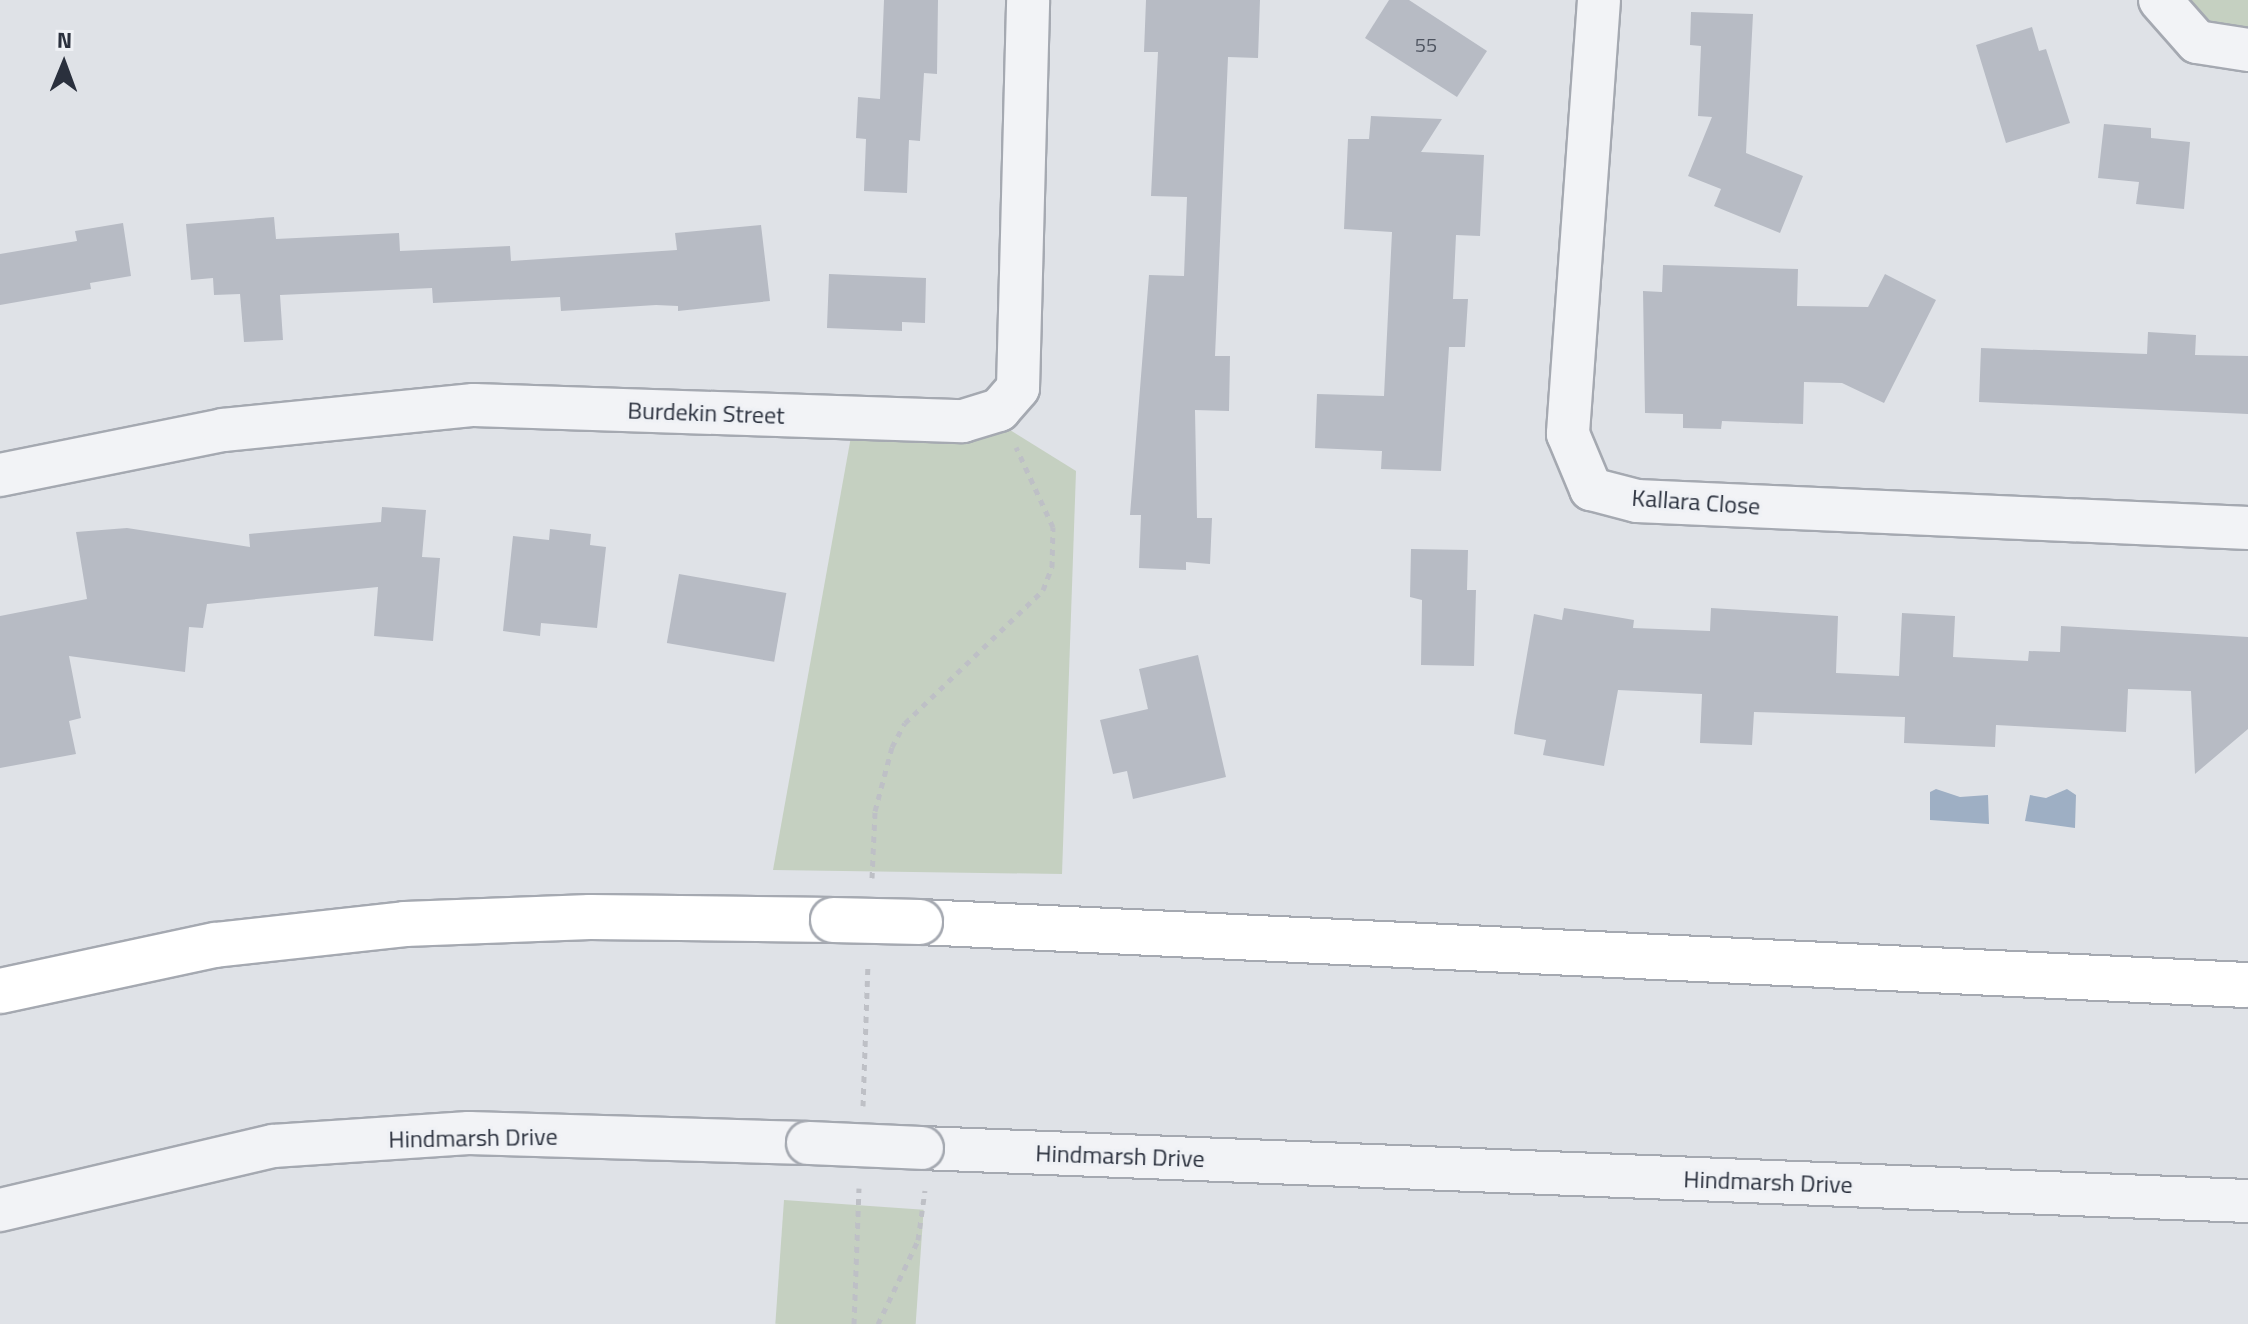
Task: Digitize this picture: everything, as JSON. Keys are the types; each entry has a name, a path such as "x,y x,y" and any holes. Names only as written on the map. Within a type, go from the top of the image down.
{"main road":[{"path":"0,991 215,945 405,924 590,917 920,922 2248,985"}],"street":[{"path":"999,410 1018,388 1028,0"},
{"name":"Kallara Close","path":"1599,0 1568,434 1591,489 1637,501 2248,528"},
{"path":"2160,0 2197,42 2248,50"},
{"name":"Burdekin Street","path":"0,475 223,430 474,405 963,421 999,410"},
{"name":"Hindmarsh Drive","path":"0,1210 273,1146 469,1133 808,1143 924,1163 2248,1201"}],"path":[{"path":"871,888 875,811 892,747 905,723 1043,590 1052,567 1053,527 999,410"},
{"path":"862,1120 869,957"},
{"path":"878,1324 918,1240 924,1163"},
{"path":"854,1324 859,1179"}],"green space":[{"path":"2181,0 2248,0 2248,38 2187,10"},
{"path":"1010,430 1076,471 1062,874 773,870 852,431"},
{"path":"784,1200 924,1210 916,1324 775,1324"}],"water":[{"path":"1936,789 1960,797 1988,795 1989,824 1930,820 1930,792"},
{"path":"2067,789 2076,795 2075,828 2025,821 2030,795 2046,798"}],"building":[{"path":"884,0 938,0 937,74 924,73 920,141 909,140 907,193 864,191 866,139 856,138 858,97 880,99"},
{"path":"1146,0 1260,0 1258,58 1228,57 1215,356 1230,356 1229,411 1195,410 1197,518 1212,518 1210,564 1186,562 1186,570 1139,568 1141,515 1130,515 1149,275 1184,276 1187,197 1151,196 1158,52 1144,52"},
{"path":"1389,0 1409,0 1487,51 1457,97 1365,38"},
{"path":"1691,12 1753,14 1746,153 1803,176 1780,233 1714,206 1721,189 1688,176 1712,117 1698,116 1701,46 1690,45"},
{"path":"2032,27 2039,51 2046,49 2070,123 2006,143 1976,45"},
{"path":"1371,116 1442,119 1421,152 1484,155 1480,236 1456,235 1453,299 1468,299 1465,347 1449,347 1441,471 1381,469 1382,451 1315,448 1317,394 1384,396 1392,232 1344,229 1348,139 1369,139"},
{"path":"2104,124 2151,128 2151,138 2190,142 2184,209 2136,204 2139,182 2098,178"},
{"path":"274,217 276,239 399,233 400,251 510,246 511,261 677,250 675,233 761,225 770,301 678,311 678,306 656,305 561,311 560,297 433,303 432,288 280,295 283,340 244,342 240,294 214,295 213,278 191,280 186,224"},
{"path":"123,223 131,276 90,283 91,289 0,305 0,254 77,241 75,231"},
{"path":"1663,265 1798,269 1797,306 1868,307 1885,274 1936,300 1884,403 1842,383 1804,382 1803,424 1722,421 1721,429 1683,428 1683,414 1645,413 1643,291 1662,292"},
{"path":"829,274 926,278 925,323 902,322 902,331 827,328"},
{"path":"2148,332 2196,335 2195,355 2248,356 2248,414 1979,402 1981,348 2147,354"},
{"path":"382,507 426,510 422,557 440,558 433,641 374,636 378,587 207,604 203,628 189,627 185,672 69,656 81,718 69,721 76,754 0,768 0,616 87,599 76,532 127,528 250,547 249,534 381,522"},
{"path":"550,529 591,534 590,545 606,547 597,628 541,623 540,636 503,631 513,536 549,540"},
{"path":"1411,549 1468,550 1467,590 1476,590 1474,666 1421,665 1422,600 1410,597"},
{"path":"679,574 786,593 774,662 667,643"},
{"path":"1564,608 1634,620 1633,628 1710,631 1711,608 1838,616 1836,673 1899,676 1902,613 1955,616 1953,657 2028,661 2029,651 2060,652 2061,626 2248,637 2248,729 2195,774 2191,691 2128,689 2126,732 1996,725 1995,747 1904,743 1905,717 1754,712 1752,745 1700,743 1702,694 1618,690 1604,766 1543,755 1546,740 1514,734 1534,614 1562,620"},
{"path":"1198,655 1226,777 1133,799 1127,771 1113,774 1100,720 1148,709 1139,669"}]}
